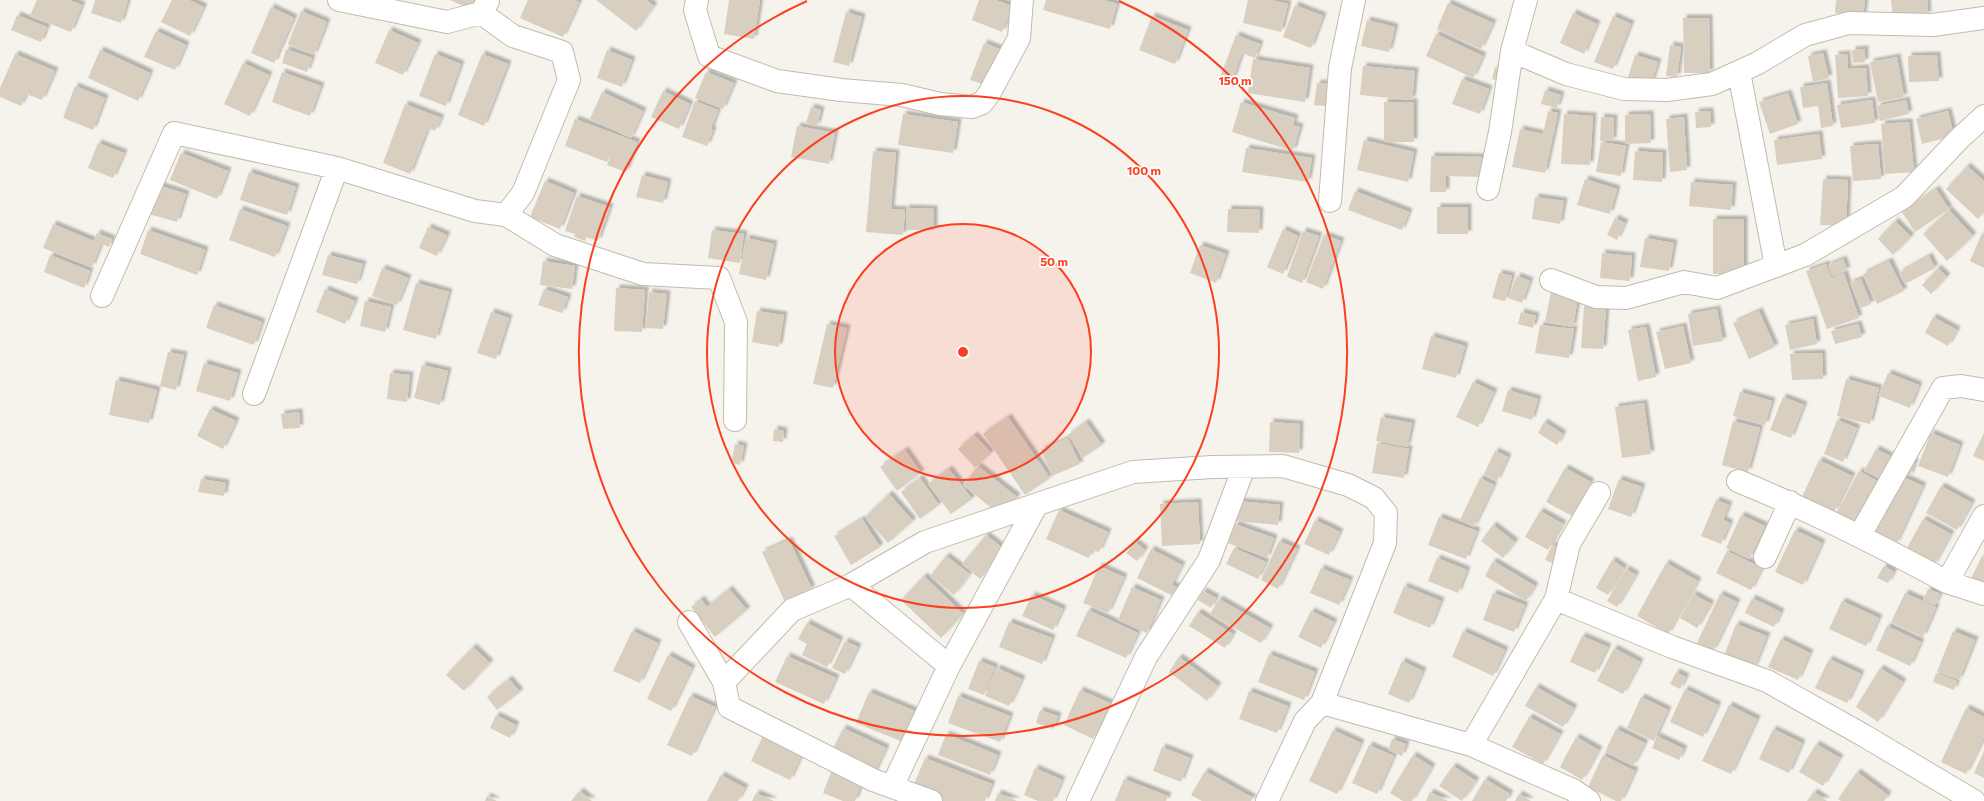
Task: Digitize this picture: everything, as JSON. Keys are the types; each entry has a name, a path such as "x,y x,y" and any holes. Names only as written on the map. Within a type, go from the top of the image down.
{"street":[{"path":"339,0 447,22 485,6 513,36 562,52 569,80 523,192 506,215"},
{"path":"697,0 695,10 709,56 777,81 841,90 902,95 940,104 972,107 982,103 990,94 1019,38 1022,0"},
{"path":"1330,201 1340,68 1354,0"},
{"path":"1488,189 1500,132 1512,51 1526,0"},
{"path":"1512,51 1566,74 1624,89 1667,90 1712,84 1758,63 1805,35 1849,23 1933,25 1984,18"},
{"path":"1739,72 1776,266"},
{"path":"1551,280 1596,297 1626,298 1684,282 1717,288 1776,266 1805,255 1904,197 1959,139 1984,116"},
{"path":"102,296 174,133 337,168 475,211 506,215 555,245 643,274 719,278 736,322 735,420"},
{"path":"254,394 337,168"},
{"path":"1860,535 1943,388 1961,386 1984,390"},
{"path":"724,682 792,610 851,585 925,542 1036,506 1133,472 1283,466 1348,485 1374,498 1386,514 1385,543 1322,703 1305,721 1267,801"},
{"path":"1078,801 1146,657 1209,560 1244,467"},
{"path":"1738,481 1790,502 1860,535 1947,582 1984,594"},
{"path":"1471,745 1556,599 1569,544 1599,493"},
{"path":"1765,557 1790,502"},
{"path":"892,787 949,666 1036,506"},
{"path":"1947,582 1984,516"},
{"path":"851,585 949,666"},
{"path":"1556,599 1672,648 1767,681 1863,735 1974,801"},
{"path":"689,622 724,682 729,707 874,780 931,801"},
{"path":"1322,703 1471,745 1573,790 1590,801"}],"building":[{"path":"37,0 69,0 82,5 71,32 30,16"},
{"path":"95,0 128,0 121,23 91,13"},
{"path":"172,0 189,0 204,7 190,36 161,22"},
{"path":"450,0 474,0 470,9"},
{"path":"528,0 574,0 579,2 563,37 520,18"},
{"path":"596,0 646,0 654,6 636,31"},
{"path":"729,0 760,0 754,39 724,34"},
{"path":"979,0 995,0 1012,6 1002,32 972,20"},
{"path":"1046,0 1104,0 1117,4 1110,29 1043,10"},
{"path":"1248,0 1271,0 1288,4 1281,32 1243,23"},
{"path":"1836,0 1865,0 1863,17 1835,13"},
{"path":"1891,0 1927,0 1928,15 1893,18"},
{"path":"1448,3 1493,23 1481,49 1437,29"},
{"path":"1295,5 1323,16 1311,48 1283,37"},
{"path":"271,7 294,18 274,63 251,53"},
{"path":"301,11 327,22 314,55 288,44"},
{"path":"846,12 862,17 849,66 833,62"},
{"path":"1573,13 1597,24 1584,54 1560,43"},
{"path":"17,15 47,27 41,42 11,30"},
{"path":"1152,16 1188,30 1175,64 1139,50"},
{"path":"1613,16 1631,24 1613,69 1594,62"},
{"path":"1683,18 1709,18 1710,73 1684,73"},
{"path":"1367,20 1395,27 1389,52 1361,46"},
{"path":"389,30 418,43 403,75 375,63"},
{"path":"156,31 186,45 175,70 144,57"},
{"path":"1436,34 1483,56 1473,78 1426,56"},
{"path":"1236,35 1260,44 1255,58 1242,53 1230,87 1218,83"},
{"path":"984,43 1005,51 991,87 970,80"},
{"path":"1670,45 1681,47 1677,77 1666,76"},
{"path":"286,49 312,58 307,72 282,63"},
{"path":"1865,49 1865,62 1853,63 1852,50"},
{"path":"100,50 150,73 138,101 88,78"},
{"path":"607,50 632,60 622,87 597,78"},
{"path":"1823,53 1829,78 1813,82 1808,56"},
{"path":"15,54 55,71 42,100 26,94 21,106 0,97 0,88"},
{"path":"435,54 461,64 446,106 419,96"},
{"path":"482,54 508,64 484,126 458,115"},
{"path":"1847,54 1848,69 1866,68 1868,96 1838,98 1835,55"},
{"path":"1635,55 1658,62 1651,84 1628,77"},
{"path":"1937,55 1939,81 1909,82 1908,56"},
{"path":"1897,57 1904,97 1878,102 1870,62"},
{"path":"1253,59 1310,68 1305,102 1248,93"},
{"path":"243,63 269,75 250,116 224,104"},
{"path":"1363,66 1415,71 1412,100 1360,95"},
{"path":"1495,67 1506,70 1503,82 1492,79"},
{"path":"282,72 321,86 310,116 272,102"},
{"path":"706,72 734,83 723,109 695,98"},
{"path":"1462,79 1489,89 1480,114 1452,104"},
{"path":"1317,83 1328,84 1326,106 1314,105"},
{"path":"1827,83 1833,126 1821,128 1818,106 1803,108 1800,87"},
{"path":"75,86 105,98 93,130 63,118"},
{"path":"1545,90 1561,95 1557,108 1541,104"},
{"path":"663,91 690,104 679,129 651,117"},
{"path":"602,92 643,111 631,138 590,119"},
{"path":"1788,93 1798,124 1770,134 1759,102"},
{"path":"1872,100 1875,123 1841,128 1837,105"},
{"path":"1906,100 1909,114 1880,121 1877,106"},
{"path":"695,101 718,110 707,146 682,137"},
{"path":"1241,102 1295,118 1293,125 1300,127 1293,151 1232,132"},
{"path":"1384,102 1414,102 1414,142 1384,142"},
{"path":"405,104 441,118 435,131 428,128 410,174 383,163"},
{"path":"811,107 821,110 817,126 806,123"},
{"path":"1548,111 1558,113 1545,173 1512,167 1520,129 1543,134"},
{"path":"1710,111 1711,127 1696,128 1695,112"},
{"path":"1948,111 1954,136 1922,144 1916,119"},
{"path":"903,114 958,122 953,153 898,145"},
{"path":"1564,114 1593,116 1590,165 1561,164"},
{"path":"1650,114 1651,143 1625,144 1625,115"},
{"path":"1601,117 1614,118 1613,141 1600,141"},
{"path":"1684,117 1687,170 1670,172 1666,119"},
{"path":"575,119 637,142 626,172 607,165 613,149 607,162 565,146"},
{"path":"1909,122 1914,172 1885,174 1881,124"},
{"path":"797,126 835,133 829,164 791,157"},
{"path":"1819,134 1822,159 1777,165 1774,140"},
{"path":"1364,140 1414,152 1408,182 1357,170"},
{"path":"1601,142 1626,146 1621,176 1596,172"},
{"path":"98,143 124,153 113,178 88,168"},
{"path":"1878,144 1881,179 1853,181 1850,146"},
{"path":"1246,148 1312,158 1308,182 1242,172"},
{"path":"873,151 896,153 891,209 905,210 903,235 866,232"},
{"path":"1635,151 1663,153 1662,182 1633,180"},
{"path":"181,153 228,171 217,199 170,180"},
{"path":"1431,156 1482,157 1482,177 1446,176 1446,192 1430,192"},
{"path":"1967,166 1984,181 1984,212 1978,219 1946,189"},
{"path":"249,172 296,187 287,215 240,200"},
{"path":"642,175 668,182 663,203 636,197"},
{"path":"1585,179 1617,189 1610,214 1577,205"},
{"path":"1823,179 1848,180 1846,226 1820,225"},
{"path":"545,181 574,193 560,229 530,217"},
{"path":"1691,182 1733,185 1731,210 1689,206"},
{"path":"158,185 186,194 177,222 149,214"},
{"path":"1936,189 1949,209 1915,232 1902,212"},
{"path":"1355,191 1409,212 1402,230 1348,210"},
{"path":"577,196 610,207 598,241 586,237 585,241 574,237 575,234 565,231"},
{"path":"1535,197 1564,201 1560,224 1532,219"},
{"path":"1437,207 1468,207 1468,234 1437,234"},
{"path":"906,208 934,209 934,230 906,230"},
{"path":"240,209 287,226 275,257 229,240"},
{"path":"1228,209 1260,210 1259,233 1227,232"},
{"path":"1949,210 1973,236 1947,261 1923,234"},
{"path":"1615,218 1625,223 1617,240 1607,235"},
{"path":"1713,219 1744,219 1744,274 1713,274"},
{"path":"1895,221 1911,237 1893,255 1878,239"},
{"path":"53,224 101,244 92,267 43,248"},
{"path":"428,227 447,235 437,256 419,248"},
{"path":"1283,229 1298,236 1283,274 1267,267"},
{"path":"148,230 205,250 197,275 140,254"},
{"path":"712,230 744,234 740,263 708,258"},
{"path":"1303,231 1319,236 1302,283 1287,277"},
{"path":"97,233 112,239 109,247 94,240"},
{"path":"1982,233 1984,234 1984,268 1970,261"},
{"path":"1324,235 1341,241 1323,289 1306,282"},
{"path":"746,238 774,244 766,280 739,274"},
{"path":"1645,238 1674,243 1669,271 1640,267"},
{"path":"1200,245 1226,254 1216,283 1190,273"},
{"path":"1602,253 1632,256 1630,281 1600,278"},
{"path":"50,255 90,271 84,288 44,272"},
{"path":"328,255 363,264 357,284 322,275"},
{"path":"1929,256 1935,268 1905,284 1899,273"},
{"path":"1843,259 1847,270 1832,276 1828,265"},
{"path":"543,261 575,266 572,289 540,285"},
{"path":"1889,261 1904,291 1877,304 1863,274"},
{"path":"1826,264 1831,278 1844,273 1859,318 1827,329 1806,271"},
{"path":"382,268 408,278 397,305 372,296"},
{"path":"1938,268 1947,277 1931,294 1922,285"},
{"path":"1499,273 1512,276 1505,301 1492,298"},
{"path":"1517,276 1530,281 1522,303 1508,298"},
{"path":"1861,279 1871,304 1861,308 1850,283"},
{"path":"416,283 449,292 436,339 403,330"},
{"path":"616,288 645,290 642,332 614,331"},
{"path":"325,289 355,301 345,324 316,312"},
{"path":"544,289 568,297 562,313 538,305"},
{"path":"649,292 667,294 663,329 646,328"},
{"path":"1551,292 1578,297 1573,327 1545,322"},
{"path":"365,301 391,307 385,332 360,326"},
{"path":"214,305 262,322 254,345 206,328"},
{"path":"1584,306 1606,307 1603,349 1581,348"},
{"path":"1717,309 1723,341 1693,346 1688,314"},
{"path":"757,311 784,315 779,347 752,342"},
{"path":"1759,311 1775,347 1749,359 1733,323"},
{"path":"491,312 509,318 496,359 477,353"},
{"path":"1521,312 1536,316 1533,328 1518,324"},
{"path":"1933,317 1957,330 1948,346 1925,333"},
{"path":"1813,319 1817,344 1790,350 1785,325"},
{"path":"827,324 847,328 833,388 813,384"},
{"path":"1858,324 1862,337 1835,344 1831,331"},
{"path":"1540,325 1574,329 1569,358 1535,353"},
{"path":"1683,326 1691,363 1665,369 1656,332"},
{"path":"1646,327 1656,377 1638,381 1628,330"},
{"path":"1431,336 1465,346 1456,378 1422,369"},
{"path":"168,352 184,355 176,390 160,386"},
{"path":"1822,353 1823,379 1792,380 1790,354"},
{"path":"204,363 238,373 230,401 196,391"},
{"path":"422,365 448,371 440,405 414,398"},
{"path":"390,373 410,375 407,402 387,399"},
{"path":"1888,373 1919,385 1910,408 1879,396"},
{"path":"1846,379 1879,388 1870,424 1837,416"},
{"path":"116,380 157,390 149,423 109,415"},
{"path":"1473,382 1494,392 1478,427 1456,417"},
{"path":"1508,390 1538,399 1532,420 1502,411"},
{"path":"1740,392 1772,401 1765,425 1733,416"},
{"path":"1783,397 1804,405 1791,438 1770,430"},
{"path":"1644,403 1651,454 1622,458 1615,407"},
{"path":"210,409 236,421 223,449 197,436"},
{"path":"299,412 300,428 283,429 281,414"},
{"path":"1008,417 1050,478 1025,495 983,434"},
{"path":"1381,417 1412,423 1407,447 1376,441"},
{"path":"1837,420 1857,428 1843,462 1824,454"},
{"path":"1733,421 1760,428 1748,472 1722,465"},
{"path":"1086,422 1102,445 1083,458 1068,435"},
{"path":"1270,422 1300,424 1299,453 1269,452"},
{"path":"1544,422 1563,434 1557,445 1538,433"},
{"path":"774,429 784,431 783,442 773,441"},
{"path":"1931,433 1960,445 1948,477 1918,466"},
{"path":"1984,433 1984,461 1973,456"},
{"path":"974,435 991,453 975,468 958,449"},
{"path":"1068,438 1080,464 1052,476 1041,450"},
{"path":"1377,443 1409,449 1404,478 1372,473"},
{"path":"735,444 744,446 740,465 731,463"},
{"path":"1876,449 1890,456 1879,478 1864,471"},
{"path":"905,450 921,473 897,491 880,467"},
{"path":"1495,451 1508,457 1497,481 1484,474"},
{"path":"1907,459 1915,462 1910,476 1902,473"},
{"path":"1819,460 1852,476 1834,512 1802,497"},
{"path":"978,466 1017,497 1001,516 963,485"},
{"path":"1565,468 1591,482 1572,516 1546,502"},
{"path":"949,469 972,499 951,514 928,484"},
{"path":"1859,471 1879,482 1854,528 1834,517"},
{"path":"1897,474 1923,486 1896,544 1868,531"},
{"path":"920,478 939,505 920,519 901,492"},
{"path":"1480,478 1494,485 1474,527 1460,520"},
{"path":"201,479 226,483 224,496 198,492"},
{"path":"1619,479 1642,487 1631,517 1608,509"},
{"path":"1941,486 1972,503 1957,530 1926,513"},
{"path":"889,494 913,521 888,543 865,517"},
{"path":"1716,500 1729,505 1723,520 1730,523 1721,544 1701,536"},
{"path":"1237,501 1280,505 1278,525 1235,521"},
{"path":"1198,502 1200,544 1162,546 1160,504"},
{"path":"1059,510 1108,532 1099,552 1092,550 1089,558 1046,539"},
{"path":"1540,511 1563,524 1548,550 1525,537"},
{"path":"1741,515 1765,526 1749,559 1726,548"},
{"path":"1439,517 1477,531 1466,559 1428,545"},
{"path":"862,519 880,547 851,565 834,536"},
{"path":"1923,519 1951,534 1934,565 1906,550"},
{"path":"1315,520 1340,532 1329,555 1304,544"},
{"path":"1235,524 1274,538 1267,558 1228,543"},
{"path":"1493,525 1515,542 1503,558 1481,541"},
{"path":"1795,530 1822,543 1803,585 1775,572"},
{"path":"986,535 1005,550 980,579 962,564"},
{"path":"789,540 812,589 785,602 762,552"},
{"path":"1279,541 1297,549 1278,589 1261,580"},
{"path":"1135,542 1145,550 1137,561 1126,553"},
{"path":"1552,545 1565,551 1559,566 1545,560"},
{"path":"1234,548 1266,562 1258,579 1226,564"},
{"path":"1151,549 1182,565 1172,585 1179,588 1175,597 1137,578"},
{"path":"1727,551 1762,568 1751,590 1716,573"},
{"path":"946,556 970,574 954,595 930,576"},
{"path":"1982,556 1984,558 1984,590 1969,583"},
{"path":"1437,558 1467,570 1458,593 1428,581"},
{"path":"1612,560 1624,568 1608,595 1596,588"},
{"path":"1493,561 1535,586 1526,601 1485,576"},
{"path":"1666,563 1698,581 1668,634 1637,616"},
{"path":"1099,566 1124,577 1108,613 1083,603"},
{"path":"1884,566 1894,572 1888,583 1877,578"},
{"path":"1321,568 1350,580 1339,605 1310,593"},
{"path":"1626,569 1636,575 1617,607 1607,601"},
{"path":"924,576 963,614 941,638 901,600"},
{"path":"1404,586 1441,601 1430,628 1393,613"},
{"path":"1132,587 1161,600 1147,633 1118,620"},
{"path":"729,589 747,610 715,637 691,607 701,599 707,607"},
{"path":"1928,589 1940,594 1935,605 1923,600"},
{"path":"1203,591 1216,598 1211,608 1198,600"},
{"path":"1493,593 1525,605 1514,632 1483,620"},
{"path":"1905,593 1936,607 1923,637 1891,622"},
{"path":"1693,594 1711,604 1697,628 1680,618"},
{"path":"1720,594 1737,602 1713,651 1697,643"},
{"path":"1032,595 1063,609 1053,630 1022,616"},
{"path":"1752,598 1781,612 1774,627 1745,613"},
{"path":"1219,599 1270,628 1261,643 1210,614"},
{"path":"1842,601 1879,618 1866,646 1829,629"},
{"path":"1088,610 1138,633 1126,658 1076,636"},
{"path":"1311,611 1334,622 1321,648 1298,637"},
{"path":"1198,612 1233,634 1225,648 1189,626"},
{"path":"1009,622 1052,638 1042,664 999,647"},
{"path":"807,623 840,640 827,667 802,655 807,644 798,639"},
{"path":"1736,624 1767,636 1754,668 1724,656"},
{"path":"1887,626 1921,642 1910,666 1876,650"},
{"path":"632,631 658,643 640,683 613,671"},
{"path":"1463,631 1505,650 1493,676 1452,657"},
{"path":"1953,631 1975,640 1959,680 1937,672"},
{"path":"1582,636 1608,647 1595,673 1570,662"},
{"path":"1781,639 1810,653 1798,680 1768,667"},
{"path":"845,641 858,647 845,674 832,668"},
{"path":"473,647 490,663 464,691 446,675"},
{"path":"1614,648 1640,662 1623,694 1597,681"},
{"path":"1269,654 1315,672 1304,700 1258,682"},
{"path":"668,655 692,668 671,711 647,699"},
{"path":"787,656 836,678 824,704 775,682"},
{"path":"1179,657 1218,686 1207,701 1169,672"},
{"path":"1829,659 1861,674 1847,703 1815,688"},
{"path":"979,661 995,667 984,695 968,689"},
{"path":"1402,661 1423,671 1409,703 1388,694"},
{"path":"997,668 1022,679 1009,706 985,696"},
{"path":"1880,668 1903,682 1878,722 1856,707"},
{"path":"1676,672 1686,677 1680,689 1670,684"},
{"path":"1936,673 1957,681 1954,690 1933,682"},
{"path":"509,679 520,692 497,710 487,697"},
{"path":"1536,687 1574,708 1563,727 1525,706"},
{"path":"1685,689 1718,705 1703,737 1670,722"},
{"path":"1080,690 1110,703 1093,739 1064,725"},
{"path":"1249,691 1288,706 1277,733 1239,719"},
{"path":"869,692 915,711 903,742 856,723"},
{"path":"690,696 715,707 692,756 667,745"},
{"path":"958,696 1010,716 1000,742 948,723"},
{"path":"1641,697 1668,710 1654,741 1627,728"},
{"path":"1729,705 1757,719 1731,774 1702,761"},
{"path":"1966,708 1984,717 1984,737 1966,774 1941,762"},
{"path":"1040,710 1058,716 1054,729 1036,723"},
{"path":"496,715 516,725 510,738 490,728"},
{"path":"1529,717 1560,734 1543,764 1512,747"},
{"path":"843,728 886,748 874,774 831,753"},
{"path":"1616,729 1645,743 1633,766 1605,752"},
{"path":"1773,729 1802,743 1789,773 1759,759"},
{"path":"1333,730 1361,743 1337,794 1309,781"},
{"path":"764,734 803,752 790,780 751,761"},
{"path":"946,734 998,755 990,775 938,755"},
{"path":"1657,736 1684,749 1679,760 1652,748"},
{"path":"1576,737 1599,750 1582,780 1560,767"},
{"path":"1392,739 1406,744 1402,756 1388,750"},
{"path":"1816,744 1840,758 1823,786 1799,772"},
{"path":"1369,745 1394,756 1377,794 1352,783"},
{"path":"1162,747 1190,758 1181,782 1153,771"},
{"path":"1984,751 1984,778 1974,773"},
{"path":"1413,755 1432,767 1412,801 1403,801 1390,793"},
{"path":"1603,755 1635,771 1621,801 1616,801 1588,787"},
{"path":"925,758 992,784 985,801 942,801 912,789"},
{"path":"1453,766 1476,781 1462,801 1439,786"},
{"path":"833,767 863,779 855,801 843,801 823,793"},
{"path":"1035,768 1062,780 1053,801 1038,801 1024,795"},
{"path":"1205,771 1253,798 1251,801 1202,801 1191,795"},
{"path":"1857,772 1888,795 1884,801 1841,801 1838,799"},
{"path":"721,775 745,788 738,801 707,801"},
{"path":"1124,779 1168,796 1166,801 1115,801"},
{"path":"1485,779 1510,794 1506,801 1472,801"},
{"path":"580,791 592,801 571,801"},
{"path":"1430,792 1448,801 1426,801"},
{"path":"1814,792 1827,801 1807,801"},
{"path":"756,793 774,801 752,801"},
{"path":"998,793 1017,801 995,801"},
{"path":"1519,794 1531,801 1515,801"},
{"path":"487,796 497,801 485,801"}]}
